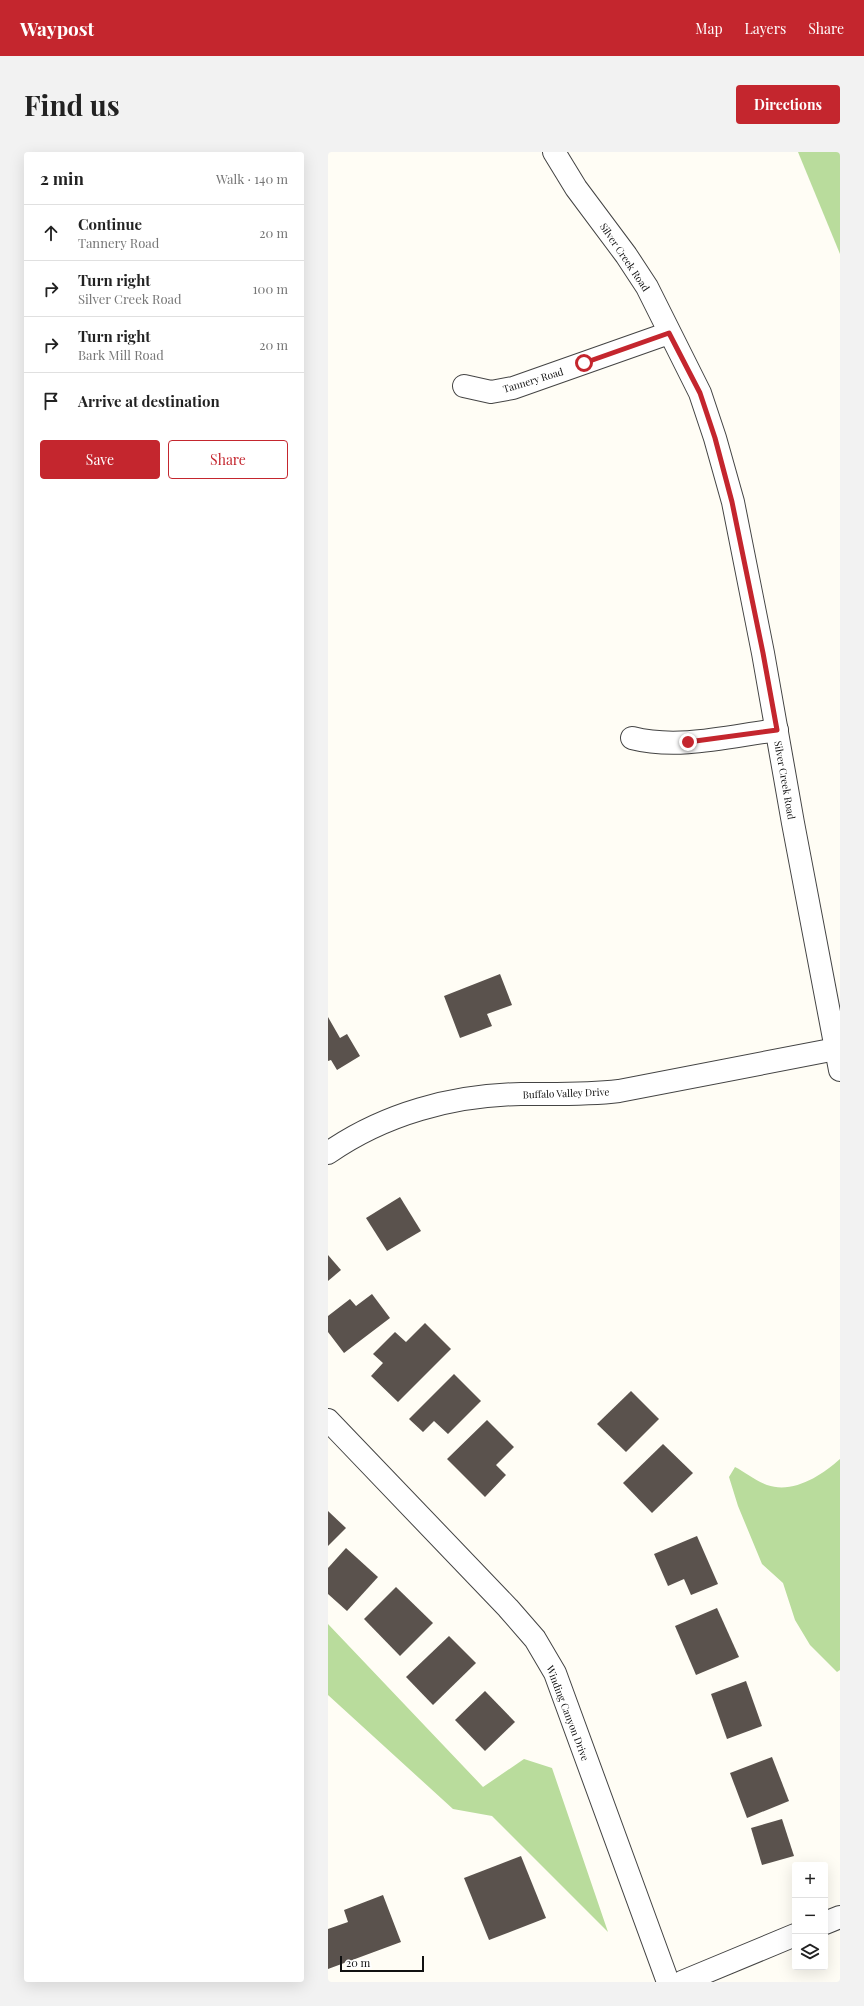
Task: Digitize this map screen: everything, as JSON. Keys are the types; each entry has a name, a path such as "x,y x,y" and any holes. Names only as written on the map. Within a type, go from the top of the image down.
{"street":[{"name":"Silver Creek Road","path":"554,152 576,188 626,255 647,287 700,393 715,438 734,509 763,653 838,1060"},
{"name":"Tannery Road","path":"464,386 491,392 513,388 669,333"},
{"path":"632,738 651,743 673,744 777,730"},
{"name":"Buffalo Valley Drive","path":"328,1153 373,1128 404,1114 423,1108 488,1096 593,1094 838,1060"},
{"name":"Winding Canyon Drive","path":"328,1420 508,1608 535,1639 555,1673 668,1982"},
{"path":"828,1922 840,1917"},
{"path":"682,1982 792,1936"}],"green space":[{"path":"798,152 840,152 840,254"},
{"path":"840,1459 840,1670 837,1672 810,1645 795,1620 783,1583 762,1564 738,1506 729,1477 735,1467 767,1485 787,1487 806,1482 824,1472"},
{"path":"328,1624 483,1787 524,1759 552,1768 608,1932 492,1816 453,1809 328,1695"}],"building":[{"path":"500,974 512,1005 487,1014 492,1026 460,1038 444,996"},
{"path":"328,1017 340,1038 347,1034 360,1056 337,1070 331,1060 328,1061"},
{"path":"400,1197 421,1231 387,1251 366,1218"},
{"path":"328,1255 341,1270 328,1281"},
{"path":"372,1294 390,1318 344,1353 328,1332 328,1316 350,1299 356,1306"},
{"path":"425,1323 451,1349 398,1402 371,1376 383,1363 373,1354 395,1332 406,1342"},
{"path":"454,1374 481,1401 448,1434 434,1421 423,1432 409,1419"},
{"path":"631,1391 659,1419 626,1452 597,1424"},
{"path":"487,1420 514,1447 496,1465 506,1475 485,1497 447,1459"},
{"path":"663,1444 693,1473 652,1513 623,1483"},
{"path":"328,1511 346,1528 328,1546"},
{"path":"697,1536 718,1584 691,1595 684,1579 668,1586 654,1554"},
{"path":"346,1548 378,1577 347,1611 328,1594 328,1568"},
{"path":"396,1587 433,1623 400,1656 364,1619"},
{"path":"717,1608 739,1657 696,1675 675,1626"},
{"path":"449,1636 476,1663 433,1705 406,1677"},
{"path":"746,1681 762,1726 727,1739 711,1694"},
{"path":"485,1691 515,1722 485,1751 455,1720"},
{"path":"772,1757 789,1801 747,1818 730,1773"},
{"path":"782,1819 794,1856 762,1865 751,1828"},
{"path":"521,1856 546,1918 489,1940 464,1878"},
{"path":"383,1895 401,1942 328,1969 328,1929 348,1922 344,1910"}],"route":[{"path":"584,363 669,333 700,393 715,438 732,502 777,730 688,742"}]}
